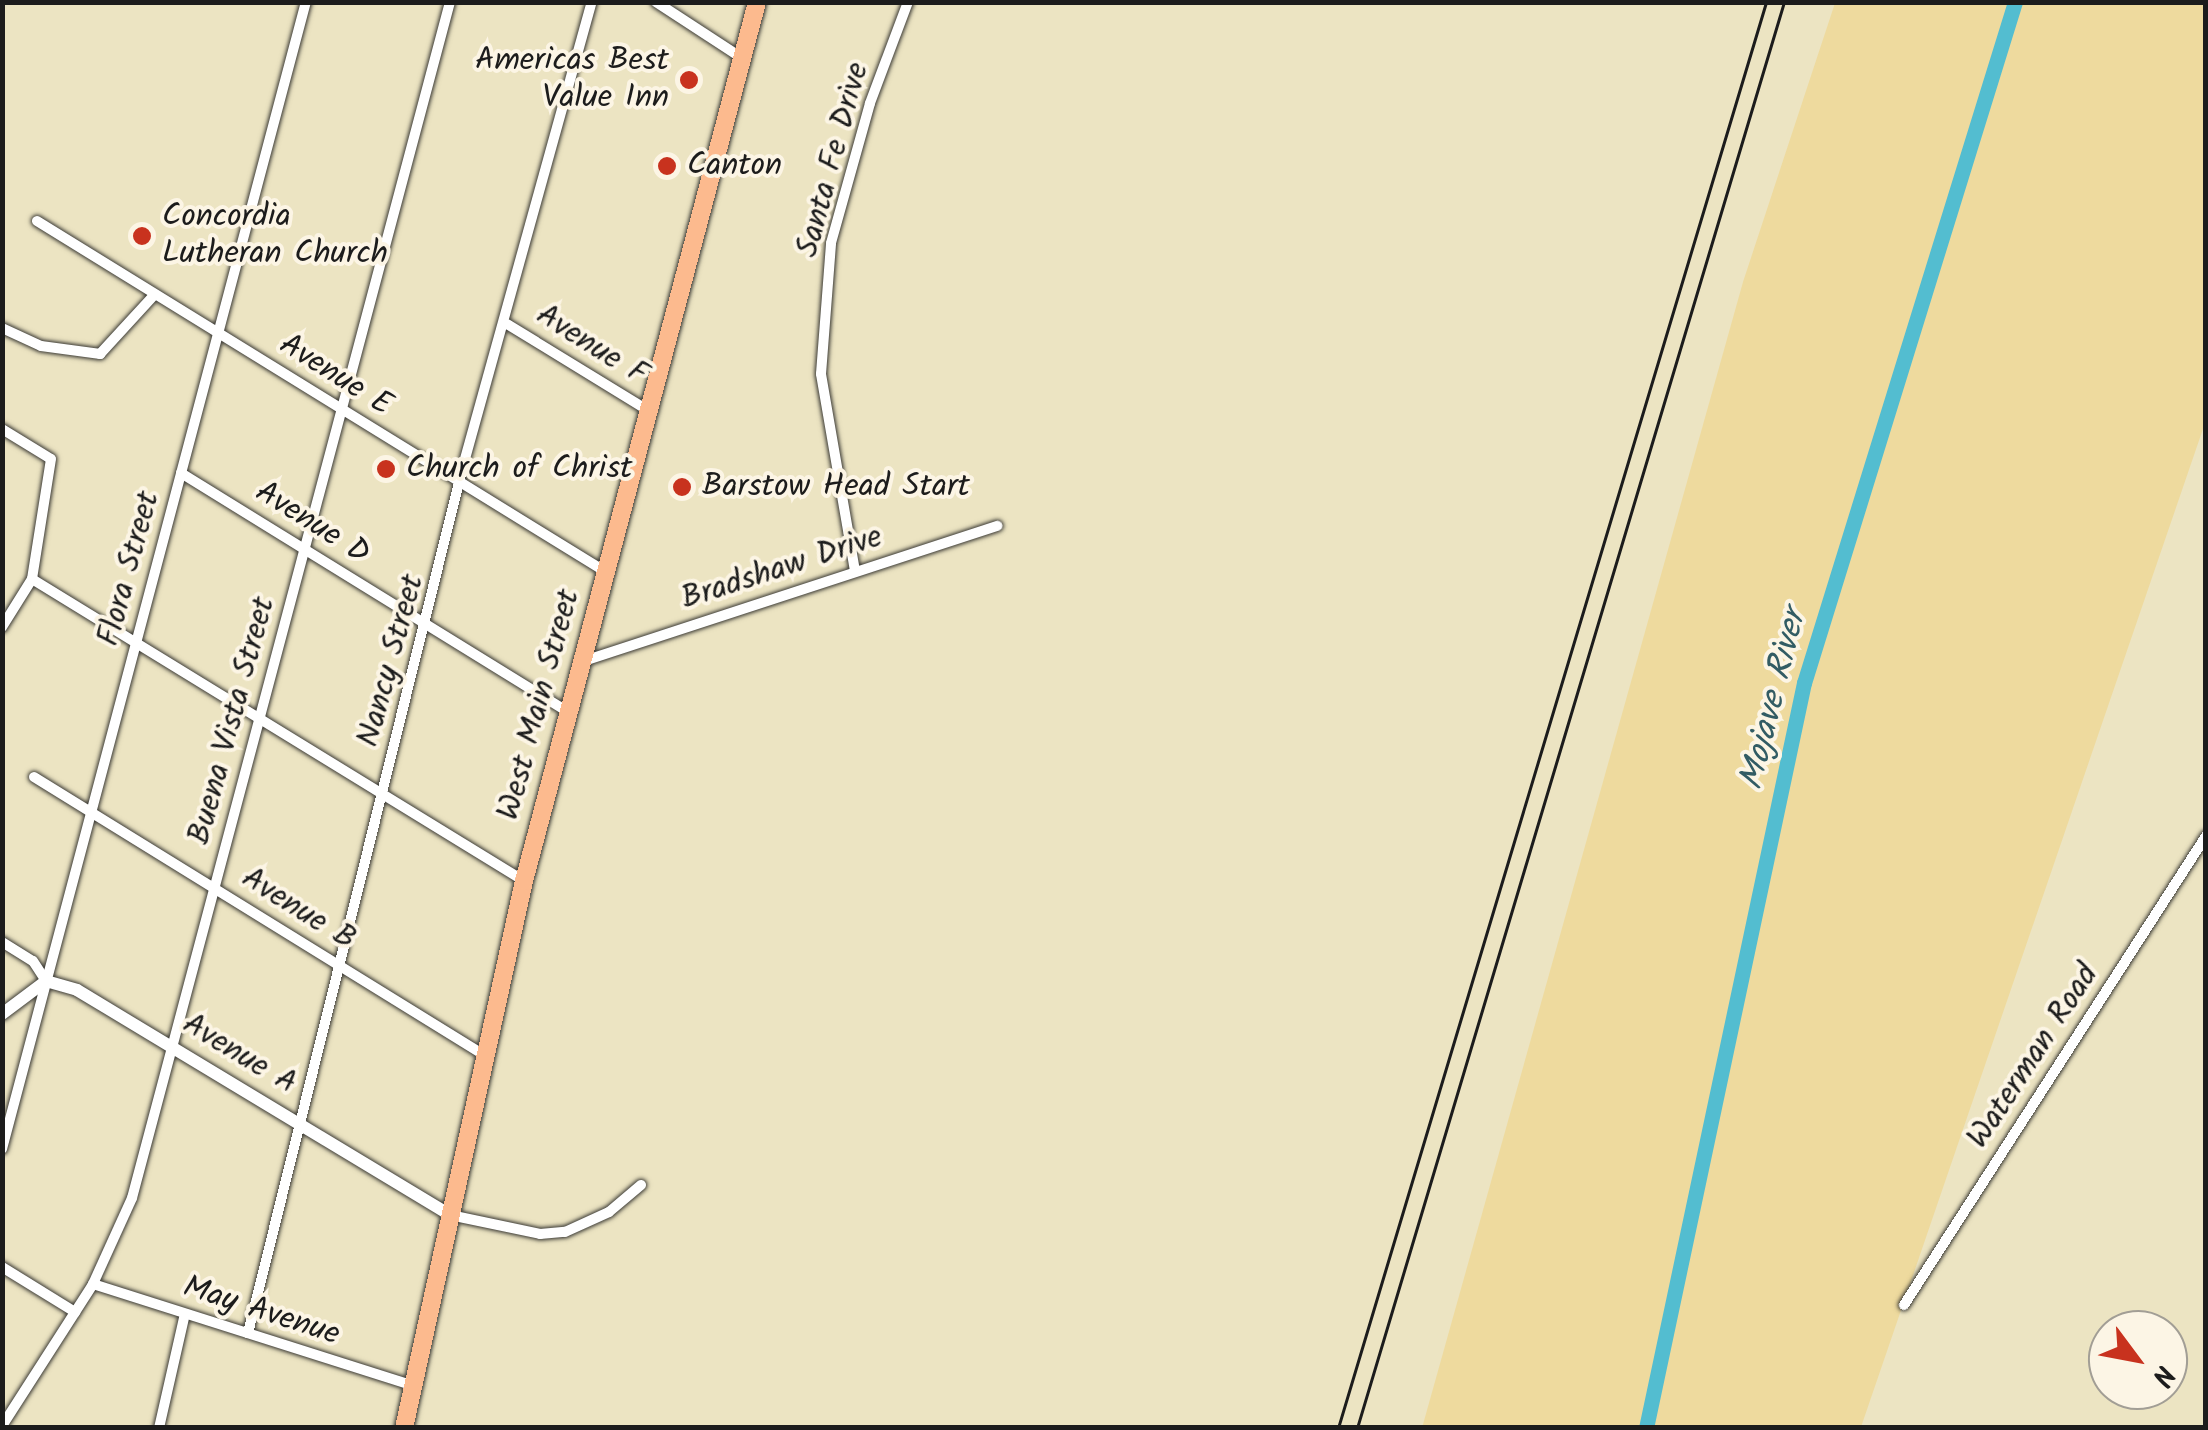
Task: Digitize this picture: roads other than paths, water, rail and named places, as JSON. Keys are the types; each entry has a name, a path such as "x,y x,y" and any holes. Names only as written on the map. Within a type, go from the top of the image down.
{"main road":[{"name":"West Main Street","path":"404,1428 524,881 756,2"}],"street":[{"name":"Flora Street","path":"2,1149 306,2"},
{"name":"Buena Vista Street","path":"2,1426 93,1284 128,1211 450,2"},
{"name":"Nancy Street","path":"248,1334 295,1122 427,625 459,482 507,324 592,2"},
{"path":"656,2 742,58"},
{"name":"Santa Fe Drive","path":"854,571 821,374 831,243 870,103 908,2"},
{"name":"Avenue E","path":"37,221 606,573"},
{"path":"2,328 41,346 100,354 155,294"},
{"name":"Avenue F","path":"507,324 650,412"},
{"path":"2,429 51,458 32,579 2,627"},
{"name":"Avenue D","path":"182,473 569,713"},
{"name":"Bradshaw Drive","path":"582,662 997,526"},
{"path":"32,579 524,881"},
{"name":"Avenue B","path":"34,776 484,1055"},
{"name":"Waterman Road","path":"1904,1305 2206,836"},
{"name":"Avenue A","path":"2,942 33,961 46,982 89,996 450,1215"},
{"path":"2,1014 46,982"},
{"path":"450,1215 540,1234 565,1232 609,1212 642,1185"},
{"path":"2,1267 75,1312"},
{"name":"May Avenue","path":"93,1284 414,1386"},
{"path":"160,1428 186,1314"}],"waterway":[{"name":"Mojave River","path":"1646,1428 1804,683 2015,2"}],"railway":[{"path":"1338,1428 1766,2"},
{"path":"1357,1428 1784,2"}],"place":[{"name":"Americas Best Value Inn","path":"689,80"},
{"name":"Canton","path":"667,166"},
{"name":"Concordia Lutheran Church","path":"142,236"},
{"name":"Church of Christ","path":"386,469"},
{"name":"Barstow Head Start","path":"682,487"}]}
